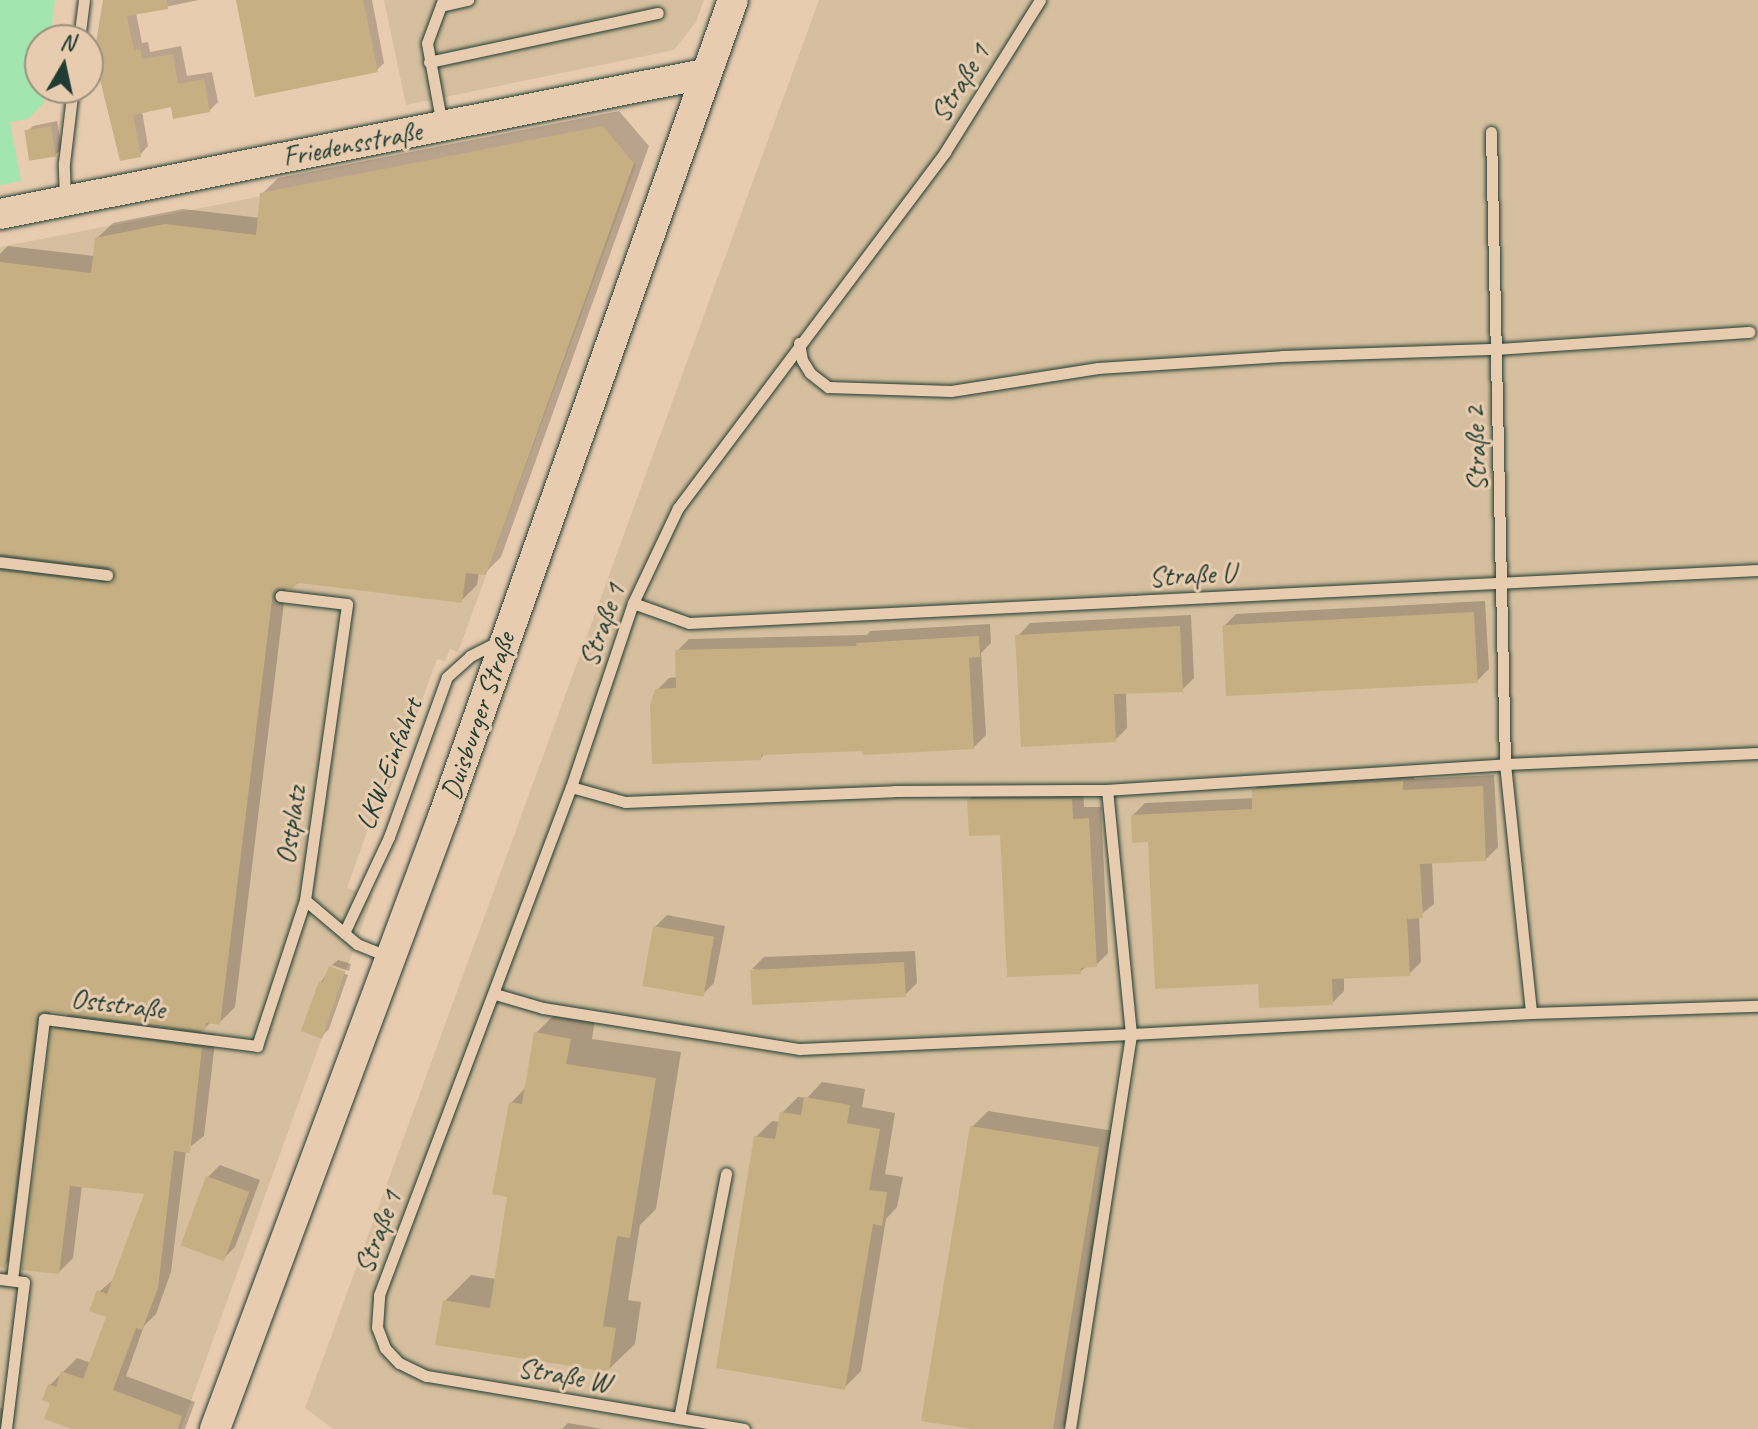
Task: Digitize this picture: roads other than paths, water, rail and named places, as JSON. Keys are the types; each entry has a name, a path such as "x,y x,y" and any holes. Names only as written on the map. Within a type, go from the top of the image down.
{"main road":[{"name":"Duisburger Straße","path":"215,1429 506,638 704,74 733,0"},
{"name":"Friedensstraße","path":"0,214 704,74"}],"lane":[{"path":"81,24 84,0"},
{"path":"442,126 427,43 442,3 468,0"},
{"name":"Straße 1","path":"385,1348 377,1327 379,1295 571,787 633,603 678,508 945,152 1040,0"},
{"path":"429,62 658,13"},
{"path":"66,201 63,183 71,104"},
{"name":"Straße 2","path":"1491,132 1504,584 1505,764 1531,1013"},
{"path":"799,343 802,360 810,373 828,387 951,391 1113,367 1282,356 1497,349 1749,332"},
{"path":"0,562 107,575"},
{"name":"Straße U","path":"633,603 689,623 1758,570"},
{"name":"Ostplatz","path":"257,1046 305,900 347,604 280,596"},
{"name":"LKW-Einfahrt","path":"344,933 389,837 447,677 470,656 506,638"},
{"path":"571,787 625,802 894,791 1107,790 1505,764 1758,753"},
{"path":"1070,1429 1131,1034 1107,790"},
{"path":"305,900 357,944 390,958"},
{"path":"495,994 543,1008 800,1049 1531,1013 1758,1006"},
{"name":"Oststraße","path":"6,1280 44,1019 257,1046"},
{"path":"679,1418 726,1173"},
{"path":"6,1280 24,1282 6,1429"},
{"name":"Straße W","path":"385,1348 399,1363 426,1376 744,1429"}]}
